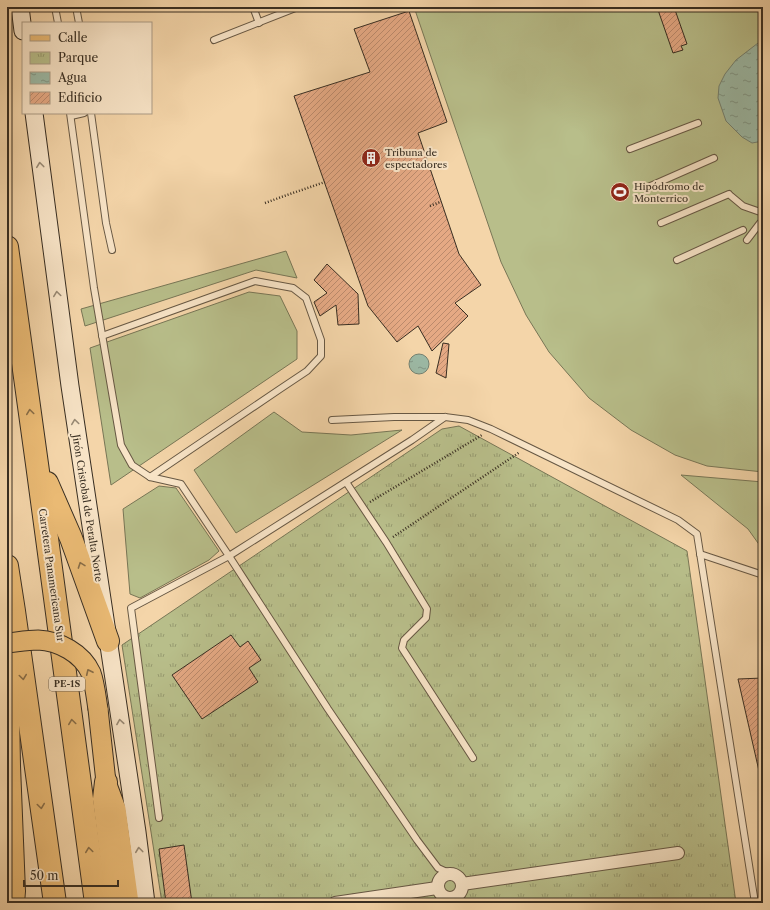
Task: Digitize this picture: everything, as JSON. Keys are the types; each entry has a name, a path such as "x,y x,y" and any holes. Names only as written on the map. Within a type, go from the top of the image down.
{"highway":[{"name":"Carretera Panamericana Sur","path":"7,247 96,903"},
{"path":"37,464 71,538 108,641"},
{"path":"7,566 54,903"},
{"path":"7,637 14,611"},
{"path":"7,654 8,762 14,899"},
{"path":"106,782 104,799 117,903"}],"main road":[{"path":"7,643 37,640 47,641 65,647 76,655 91,673 106,782 116,808 128,903"}],"street":[{"path":"20,7 22,23"},
{"name":"Jirón Cristobal de Peralta Norte","path":"34,114 70,386 137,832 146,903"},
{"path":"462,884 678,853"},
{"path":"451,874 458,877 462,884 461,891 456,897 445,898 439,892 437,885 440,878 451,874"},
{"path":"335,903 438,888"}],"lane":[{"path":"55,7 58,22"},
{"path":"76,7 79,22"},
{"path":"253,7 258,22"},
{"path":"214,40 298,7"},
{"path":"91,114 106,223 112,250"},
{"path":"70,115 94,288 121,445 132,466 150,477 181,484 328,710 417,840 438,868 451,874"},
{"path":"630,149 698,123"},
{"path":"646,188 714,158"},
{"path":"661,222 730,195 743,206 763,213"},
{"path":"747,240 760,223 763,222"},
{"path":"677,260 743,230"},
{"path":"102,336 255,281 293,288 306,298 321,340 321,356 307,371 150,477"},
{"path":"332,420 394,417 445,417 468,420 491,429 678,520 697,534 755,903"},
{"path":"159,818 131,608 229,556 412,440 445,417"},
{"path":"346,482 386,542 427,609 426,618 404,640 402,648 473,758"},
{"path":"700,554 763,575"}],"path":[{"path":"7,58 11,90"},
{"path":"265,203 325,182"},
{"path":"430,206 440,202"},
{"path":"362,507 491,429"},
{"path":"386,542 527,447"}],"green space":[{"name":"Hipódromo de Monterrico","path":"414,7 763,7 763,472 707,466 675,455 631,430 589,398 549,352 526,315 501,262"},
{"path":"286,251 297,278 256,270 85,326 81,309"},
{"path":"249,292 280,296 297,331 297,359 111,485 90,348"},
{"path":"274,412 302,432 351,435 402,430 236,533 194,470"},
{"path":"459,426 687,551 736,903 162,903 122,645 442,429"},
{"path":"681,475 763,482 763,550 748,529"},
{"path":"159,486 176,488 219,551 209,560 140,598 130,594 123,509"}],"water":[{"path":"758,43 763,44 763,141 752,143 742,137 726,121 718,98 719,86 725,74 736,60"},
{"path":"419,354 426,357 429,364 426,371 419,374 412,371 409,364 412,357"}],"building":[{"path":"657,7 674,7 687,44 681,46 683,50 673,53"},
{"name":"Tribuna de espectadores","path":"409,11 447,122 418,133 459,254 481,285 455,303 468,316 432,351 418,326 397,342 368,306 294,96 370,72 354,29"},
{"path":"327,264 358,294 359,324 338,325 336,305 320,316 314,302 327,293 314,280"},
{"path":"443,343 449,344 446,378 436,373"},
{"path":"231,635 240,647 248,641 261,660 249,668 258,682 202,719 172,675"},
{"path":"763,678 763,770 759,771 738,679"},
{"path":"184,845 192,903 166,903 159,849"}],"place":[{"name":"Tribuna de espectadores","path":"371,158"},
{"name":"Hipódromo de Monterrico","path":"620,192"}]}
